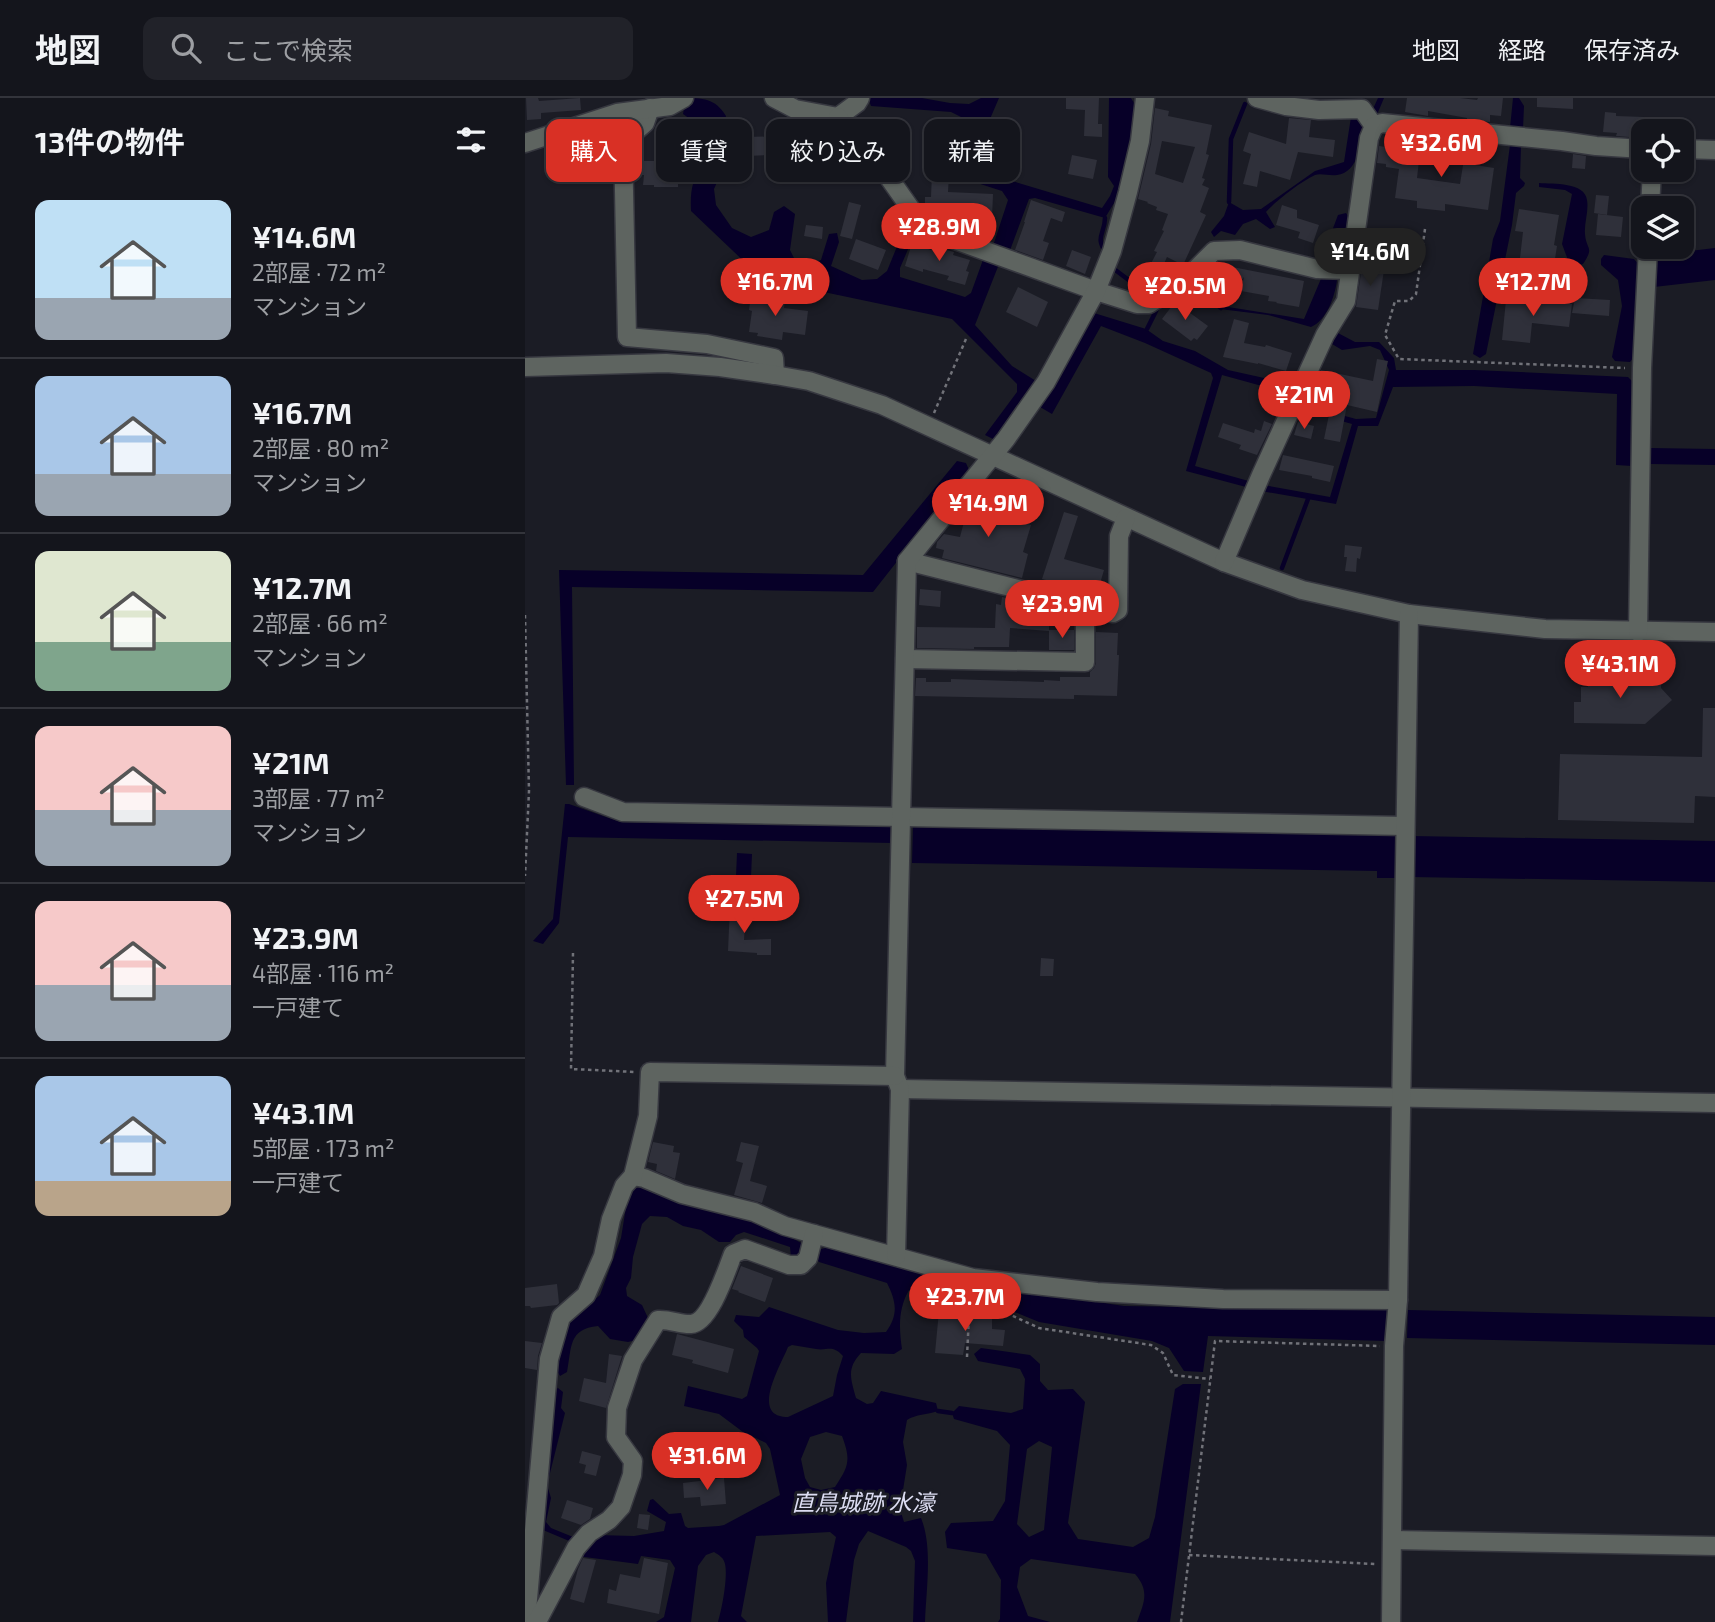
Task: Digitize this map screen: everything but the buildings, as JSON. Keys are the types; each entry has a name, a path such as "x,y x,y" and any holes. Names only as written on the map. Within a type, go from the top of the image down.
{"street":[{"path":"774,98 795,109 838,117 860,98"},
{"path":"896,1256 907,561 993,456 1046,383 1096,291 1112,251 1128,192 1140,141 1145,98"},
{"path":"1257,98 1286,106 1368,114 1383,123 1631,148"},
{"path":"525,143 617,113 670,106 683,99"},
{"path":"650,108 645,123 623,142 627,337 707,344 773,358 775,374"},
{"path":"1224,562 1325,335 1346,301 1369,138 1368,114"},
{"path":"838,117 882,168 913,212 944,236 1137,304 1149,304 1160,297 1178,276 1192,273 1214,251 1240,250 1317,269 1350,270"},
{"path":"1694,149 1715,149"},
{"path":"1639,632 1642,368 1647,259"},
{"path":"525,367 666,363 720,367 809,381 882,405 1224,562 1302,590 1409,614 1545,629 1715,632"},
{"path":"907,561 1113,613 1118,610 1119,536 1126,518"},
{"path":"905,659 1085,662 1085,606"},
{"path":"1391,1622 1409,614"},
{"path":"584,797 623,812 901,831 1405,826"},
{"path":"526,1622 549,1359 562,1317 586,1295 603,1256 611,1219 624,1186 633,1176 648,1116 649,1072 1401,1097 1715,1103"},
{"path":"633,1176 682,1194 754,1212 785,1226 811,1246 896,1256 973,1278 1097,1292 1223,1299 1398,1300"},
{"path":"535,1622 576,1548 589,1533 609,1520 621,1507 632,1475 633,1461 615,1437 617,1408 633,1360 658,1320 691,1324 701,1320 720,1288 733,1254 745,1249 789,1265 801,1265 811,1246"},
{"path":"1393,1540 1715,1546"}],"path":[{"path":"1425,229 1416,294 1409,301 1395,301 1385,335 1399,359 1642,368"},
{"path":"928,426 966,339"},
{"path":"525,615 529,791 525,876"},
{"path":"573,953 571,1069 649,1072"},
{"path":"967,1357 967,1308 977,1304 1000,1310 1039,1328 1151,1345 1163,1353 1173,1375 1210,1379"},
{"path":"1181,1622 1215,1341 1394,1346"},
{"path":"1189,1555 1392,1565"}],"water":[{"path":"682,98 713,102 722,110 725,119 690,119 683,114 685,103"},
{"path":"868,98 922,98 969,104 981,98 999,98 990,119 965,119 951,112 871,106"},
{"path":"1109,98 1131,98 1137,108 1135,140 1117,198 1105,218 1035,198 1029,199 1009,253 1003,254 975,325 1012,366 1036,381 1035,388 995,440 985,435 1017,392 1017,384 952,319 819,291 814,295 779,287 752,269 691,211 694,182 717,182 714,189 716,205 732,228 751,237 769,230 774,212 784,206 795,214 790,250 795,260 810,264 821,260 829,234 837,233 839,242 831,266 862,280 877,279 887,271 905,227 913,222 918,226 900,268 900,277 965,297 971,293 984,257 992,249 1008,200 1002,191 974,182 1015,182 1102,208 1114,186 1108,177"},
{"path":"1378,98 1384,98 1376,117 1364,125 1358,156 1350,169 1337,175 1315,175 1276,202 1266,212 1275,227 1270,229 1256,219 1243,224 1235,235 1221,231 1214,237 1211,232 1224,216 1229,202 1243,210 1261,209 1315,171 1344,162 1351,117 1372,111"},
{"path":"1513,98 1519,98 1524,106 1523,129 1518,143 1521,146 1520,178 1525,183 1516,193 1486,354 1480,358 1473,354 1493,239 1500,221 1510,145 1513,141 1510,128"},
{"path":"1539,183 1567,185 1585,194 1585,234 1589,251 1583,264 1571,268 1562,244 1572,194 1565,190 1539,187"},
{"path":"1346,213 1350,219 1342,261 1333,264 1321,260 1338,215"},
{"path":"1715,248 1715,280 1654,287 1656,259 1694,259 1694,250"},
{"path":"1604,255 1634,259 1640,266 1634,357 1630,362 1615,361 1612,357 1622,306 1618,280 1601,265"},
{"path":"1323,274 1337,280 1336,286 1326,313 1311,327 1268,315 1220,309 1222,306 1304,319"},
{"path":"1094,313 1146,329 1163,341 1195,351 1228,370 1296,385 1291,394 1222,375 1195,466 1263,485 1330,497 1352,424 1317,414 1304,399 1307,395 1319,409 1356,419 1376,418 1389,370 1380,350 1370,346 1342,350 1332,344 1331,336 1338,333 1355,342 1379,342 1394,358 1396,370 1474,370 1628,377 1633,382 1632,466 1616,465 1617,394 1474,386 1393,387 1378,426 1358,426 1336,504 1261,491 1186,471 1213,378 1211,373 1145,343 1101,326 1052,414 1040,407 1039,402 1046,391 1051,391"},
{"path":"1651,448 1715,449 1715,465 1651,464"},
{"path":"957,461 966,463 969,470 873,592 572,587 574,785 566,785 559,570 863,575"},
{"path":"565,804 620,822 893,827 892,843 568,837 559,923 543,944 533,941 553,919"},
{"path":"913,827 1397,835 1397,878 1377,878 1377,871 912,863"},
{"path":"1412,836 1715,841 1715,882 1411,877"},
{"path":"737,853 752,854 750,900 735,900"},
{"path":"641,1187 685,1203 764,1223 812,1250 829,1247 957,1279 964,1287 977,1290 982,1285 1124,1306 1388,1310 1387,1341 1208,1336 1203,1372 1184,1371 1169,1348 1152,1341 1039,1322 976,1298 964,1297 957,1300 909,1290 900,1319 902,1349 894,1354 861,1353 853,1364 851,1374 856,1398 867,1404 873,1403 881,1391 936,1403 938,1411 907,1420 903,1442 907,1465 900,1509 904,1522 921,1518 927,1542 925,1622 913,1622 915,1561 911,1551 868,1531 859,1544 854,1560 846,1622 828,1622 826,1583 836,1537 830,1532 756,1536 741,1616 747,1622 718,1622 726,1570 724,1560 714,1552 706,1555 698,1566 691,1622 656,1622 664,1617 675,1568 670,1560 641,1556 638,1564 577,1556 596,1535 634,1536 664,1531 666,1522 647,1511 650,1500 653,1499 669,1514 681,1513 688,1528 724,1525 780,1495 770,1449 766,1443 743,1432 719,1414 684,1406 688,1386 742,1399 747,1396 759,1351 744,1337 743,1330 734,1321 736,1315 759,1317 769,1307 838,1330 864,1333 886,1332 895,1308 887,1283 819,1262 815,1257 791,1258 790,1247 744,1232 736,1235 730,1242 719,1242 701,1230 683,1226 667,1217 650,1216 642,1224 633,1257 631,1278 626,1288 627,1296 642,1305 648,1318 640,1339 628,1342 610,1339 598,1326 581,1331 573,1341 567,1372 560,1376 556,1369 570,1321 600,1295 621,1238 627,1201 633,1189","holes":["792,1345 833,1349 843,1356 833,1396 788,1417 777,1415 771,1409 769,1400 775,1377 788,1347","826,1432 842,1436 847,1451 847,1463 835,1487 821,1490 810,1487 801,1459 810,1437"]},
{"path":"1408,1310 1715,1317 1715,1345 1407,1338"},
{"name":"直鳥城跡 水濠","path":"981,1348 1030,1355 1040,1364 1040,1381 1048,1390 1073,1389 1085,1402 1068,1523 1078,1539 1133,1547 1149,1538 1155,1517 1175,1389 1183,1384 1201,1384 1170,1622 1137,1622 1144,1592 1135,1574 1031,1559 1020,1567 1017,1587 1028,1616 1050,1622 998,1622 1001,1580 986,1554 947,1548 945,1532 951,1523 993,1521 1005,1501 1010,1445 997,1431 954,1419 952,1413 959,1406 1011,1413 1023,1409 1025,1379 1020,1369 978,1361 974,1354","holes":["1039,1441 1052,1447 1044,1530 1029,1537 1017,1524 1027,1449"]},
{"path":"558,1388 563,1392 561,1408 565,1413 547,1485 551,1498 546,1522 551,1528 578,1539 574,1543 543,1530 552,1392"}],"waterway":[{"path":"1229,202 1231,139 1245,104"},
{"path":"1105,218 1101,243 1107,254"},
{"path":"1114,269 1150,296"},
{"path":"1175,292 1186,282 1221,308"},
{"path":"1147,329 1158,307"},
{"path":"1282,568 1308,499"},
{"path":"938,1411 952,1413"}]}
